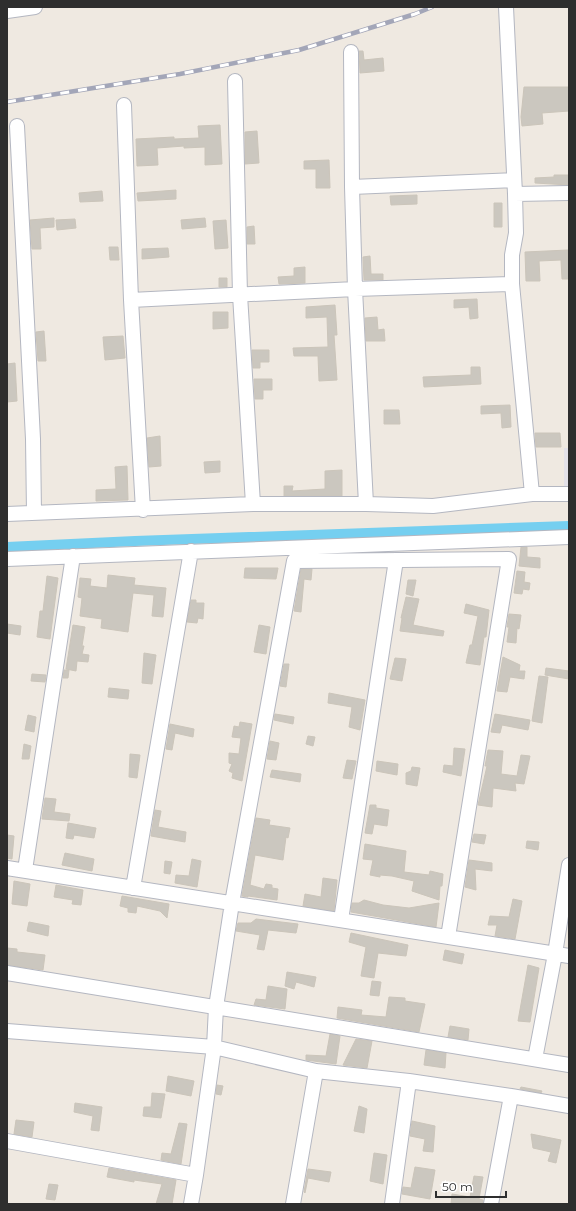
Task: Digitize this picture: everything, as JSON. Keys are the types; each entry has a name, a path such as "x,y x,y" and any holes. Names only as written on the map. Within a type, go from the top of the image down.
{"street":[{"path":"7,11 34,7"},
{"path":"506,7 516,233 512,255 512,284 532,494"},
{"path":"351,52 352,187 355,289 366,504"},
{"path":"235,81 240,295 253,504"},
{"path":"124,105 131,300 143,510"},
{"path":"17,126 33,439 34,513"},
{"path":"352,187 514,180"},
{"path":"515,194 569,193"},
{"path":"131,300 355,289 512,284"},
{"path":"7,514 143,510 253,504 366,504 434,506 532,494 569,494"},
{"path":"7,559 569,537"},
{"path":"133,888 191,551"},
{"path":"25,870 74,556"},
{"path":"191,1204 214,1047 216,1007 232,903 294,561 509,559 448,937"},
{"path":"341,920 396,560"},
{"path":"535,1059 555,954 569,865"},
{"path":"7,868 569,956"},
{"path":"7,973 569,1065"},
{"path":"7,1030 214,1047 316,1071 409,1081 569,1106"},
{"path":"293,1204 316,1071"},
{"path":"392,1204 409,1081"},
{"path":"491,1204 511,1096"},
{"path":"7,1141 196,1174"}],"shaded area":[{"path":"564,448 569,448 569,487 564,488"}],"building":[{"path":"359,51 363,51 364,60 383,58 384,71 360,73"},
{"path":"524,87 569,87 569,111 542,113 543,124 522,126 521,117"},
{"path":"220,125 222,164 205,165 205,147 184,148 184,146 157,148 158,165 137,166 136,139 174,137 174,139 199,138 198,126"},
{"path":"257,131 259,163 245,164 245,132"},
{"path":"329,160 330,188 316,188 316,169 304,169 304,161"},
{"path":"554,175 569,175 569,185 535,183 535,178 554,177"},
{"path":"176,190 176,199 138,201 137,193"},
{"path":"102,191 103,201 80,202 79,193"},
{"path":"417,195 417,204 391,205 390,196"},
{"path":"494,203 502,203 502,227 494,227"},
{"path":"54,218 54,227 40,228 41,249 32,249 30,220"},
{"path":"205,218 206,227 182,229 181,220"},
{"path":"75,219 76,228 57,230 56,220"},
{"path":"226,220 228,248 215,249 213,221"},
{"path":"254,226 255,244 247,244 247,227"},
{"path":"109,247 118,247 119,260 110,260"},
{"path":"168,248 169,257 142,259 142,249"},
{"path":"568,250 569,279 562,279 561,260 539,261 540,281 526,281 525,252"},
{"path":"370,256 371,274 383,274 383,280 364,280 363,257"},
{"path":"305,267 305,283 279,284 278,277 294,276 294,268"},
{"path":"219,278 227,278 227,287 219,287"},
{"path":"477,299 478,318 470,319 469,307 454,308 454,300"},
{"path":"335,305 337,335 334,335 337,380 319,381 318,356 294,356 293,348 328,347 327,317 306,318 306,307"},
{"path":"213,312 228,312 228,328 213,329"},
{"path":"377,317 378,330 384,329 385,341 366,341 365,318"},
{"path":"44,331 46,361 38,361 36,332"},
{"path":"123,336 125,358 105,360 103,337"},
{"path":"252,350 269,350 269,362 260,362 260,368 253,368"},
{"path":"15,363 17,401 7,402 7,364"},
{"path":"471,367 480,367 481,384 424,387 423,377 471,375"},
{"path":"254,379 272,379 272,390 263,390 263,399 255,399"},
{"path":"510,405 511,427 502,428 501,413 481,414 481,406"},
{"path":"384,410 399,410 400,424 384,424"},
{"path":"535,433 560,433 561,447 536,447"},
{"path":"160,436 161,466 149,467 147,438"},
{"path":"220,461 220,472 205,473 204,462"},
{"path":"127,466 128,500 96,501 96,490 116,489 115,467"},
{"path":"342,470 342,496 284,496 284,486 293,486 292,491 325,489 325,471"},
{"path":"521,547 527,547 527,557 540,558 540,568 519,566"},
{"path":"245,568 278,568 276,579 244,578"},
{"path":"301,569 312,569 311,580 304,579 301,612 294,611"},
{"path":"517,571 525,572 524,582 530,583 529,590 523,589 522,594 514,593"},
{"path":"108,575 135,578 134,585 166,588 163,617 152,616 154,595 133,593 128,632 101,628 102,619 80,616 82,598 78,597 80,578 91,579 90,586 107,588"},
{"path":"47,576 58,578 50,639 37,637 40,611 43,611"},
{"path":"408,580 416,580 413,596 406,594"},
{"path":"406,597 419,599 413,625 444,631 443,636 400,631 401,618"},
{"path":"191,600 196,600 196,603 204,603 203,619 198,618 197,623 187,622"},
{"path":"466,604 489,610 486,637 484,637 480,665 466,663 470,645 472,645 478,616 464,613"},
{"path":"509,614 521,615 519,629 517,628 516,643 507,642"},
{"path":"7,624 21,626 20,635 7,633"},
{"path":"73,625 85,627 82,654 89,655 88,662 77,661 76,671 66,669"},
{"path":"259,625 270,627 266,654 254,652"},
{"path":"144,653 156,655 152,684 142,683"},
{"path":"503,657 520,665 519,671 525,671 524,679 510,677 507,692 497,691"},
{"path":"395,658 406,659 402,681 390,679"},
{"path":"284,664 289,664 286,687 280,686"},
{"path":"546,668 569,671 569,679 545,675"},
{"path":"64,670 69,670 68,678 63,678"},
{"path":"32,674 46,675 45,682 31,681"},
{"path":"539,676 548,677 542,723 532,721"},
{"path":"109,688 129,690 128,699 108,697"},
{"path":"329,693 365,700 360,730 349,727 352,707 328,703"},
{"path":"275,714 294,717 293,724 274,720"},
{"path":"495,714 530,720 528,730 502,725 500,733 491,732"},
{"path":"28,715 36,717 34,732 25,730"},
{"path":"240,722 252,724 242,781 232,778 233,773 229,771 232,764 229,763 229,753 239,754 241,738 232,737 234,726 239,727"},
{"path":"170,724 194,729 193,737 175,733 172,750 166,749"},
{"path":"308,736 315,737 313,746 306,744"},
{"path":"270,741 279,743 276,760 267,759"},
{"path":"24,744 31,746 29,759 22,759"},
{"path":"454,748 465,749 461,776 443,772 444,765 453,766"},
{"path":"488,750 503,751 501,774 517,776 521,755 530,756 524,784 515,783 516,791 493,788 492,807 478,805 487,766 485,766"},
{"path":"130,754 140,755 137,778 129,777"},
{"path":"347,760 356,761 352,779 343,778"},
{"path":"377,761 398,764 397,775 376,771"},
{"path":"412,767 420,768 417,786 406,784 406,773 411,771"},
{"path":"272,770 301,774 300,782 270,777"},
{"path":"45,798 56,799 54,812 70,814 69,821 42,819"},
{"path":"370,805 376,805 376,808 389,810 387,826 374,824 372,834 365,833"},
{"path":"155,810 161,811 158,827 186,832 185,842 151,836"},
{"path":"256,818 270,820 269,825 290,828 288,838 286,837 283,860 255,855 250,885 264,889 266,884 272,885 272,888 278,889 277,900 242,896"},
{"path":"68,823 96,828 94,838 74,835 73,839 66,838"},
{"path":"474,834 486,835 484,844 472,842"},
{"path":"7,835 14,836 12,859 7,858"},
{"path":"527,841 539,842 538,850 526,848"},
{"path":"365,844 406,851 404,872 429,875 430,871 443,874 439,900 412,891 414,881 392,876 380,875 380,877 370,875 373,860 363,859"},
{"path":"65,853 94,859 92,871 62,865"},
{"path":"192,859 201,861 197,887 175,883 176,875 189,876"},
{"path":"469,860 492,863 492,871 475,869 476,890 465,887"},
{"path":"165,861 172,862 170,874 164,873"},
{"path":"323,878 337,880 334,911 303,906 305,894 321,897"},
{"path":"14,881 30,884 27,906 12,904"},
{"path":"56,885 83,890 81,905 72,904 73,900 54,897"},
{"path":"122,896 169,904 167,918 160,911 137,906 136,913 128,912 128,908 120,906"},
{"path":"513,899 522,901 515,939 495,936 497,925 488,925 490,916 509,917"},
{"path":"364,900 383,905 409,908 439,903 436,927 351,912 352,903 359,903"},
{"path":"256,919 298,924 296,933 268,930 264,950 257,949 260,935 236,931 238,923 251,923"},
{"path":"29,922 49,926 48,936 27,931"},
{"path":"351,933 408,945 406,956 378,953 374,978 361,976 366,947 349,942"},
{"path":"7,948 17,949 17,952 45,955 43,970 7,965"},
{"path":"445,950 464,954 462,964 443,960"},
{"path":"528,965 539,968 530,1022 518,1021"},
{"path":"287,972 316,977 314,987 296,982 294,989 285,986"},
{"path":"372,981 381,982 379,996 370,995"},
{"path":"268,986 287,989 285,1009 254,1005 256,999 266,1000"},
{"path":"389,997 405,998 405,1001 425,1004 419,1032 337,1018 338,1007 362,1010 361,1015 386,1017"},
{"path":"450,1026 469,1029 468,1040 448,1037"},
{"path":"330,1034 340,1036 336,1064 306,1060 306,1055 326,1056"},
{"path":"356,1039 372,1041 367,1068 343,1065"},
{"path":"426,1050 446,1053 445,1068 424,1065"},
{"path":"168,1076 194,1081 191,1096 166,1091"},
{"path":"217,1085 223,1086 221,1095 216,1094"},
{"path":"521,1087 542,1091 541,1093 520,1089"},
{"path":"152,1093 165,1094 161,1118 143,1116 144,1107 151,1107"},
{"path":"75,1103 102,1107 99,1131 91,1130 93,1116 74,1112"},
{"path":"359,1106 367,1109 364,1133 354,1131"},
{"path":"16,1120 34,1122 32,1137 14,1134"},
{"path":"412,1121 435,1126 433,1152 423,1151 425,1139 410,1136"},
{"path":"179,1123 187,1124 181,1164 161,1160 162,1153 171,1154"},
{"path":"531,1134 561,1140 556,1163 548,1161 551,1152 533,1148"},
{"path":"374,1153 387,1155 383,1184 370,1181"},
{"path":"415,1167 435,1170 430,1199 402,1194 403,1187 411,1188"},
{"path":"109,1168 176,1180 172,1204 156,1204 162,1184 134,1180 134,1182 107,1177"},
{"path":"308,1169 331,1172 329,1182 308,1178 305,1193"},
{"path":"474,1176 483,1177 479,1199 483,1200 483,1204 451,1204 452,1194 470,1197"},
{"path":"49,1184 58,1185 55,1200 46,1199"}],"waterway":[{"path":"7,547 135,541 569,526"}],"railway":[{"path":"7,102 180,74 299,50 415,14 432,7"}]}
